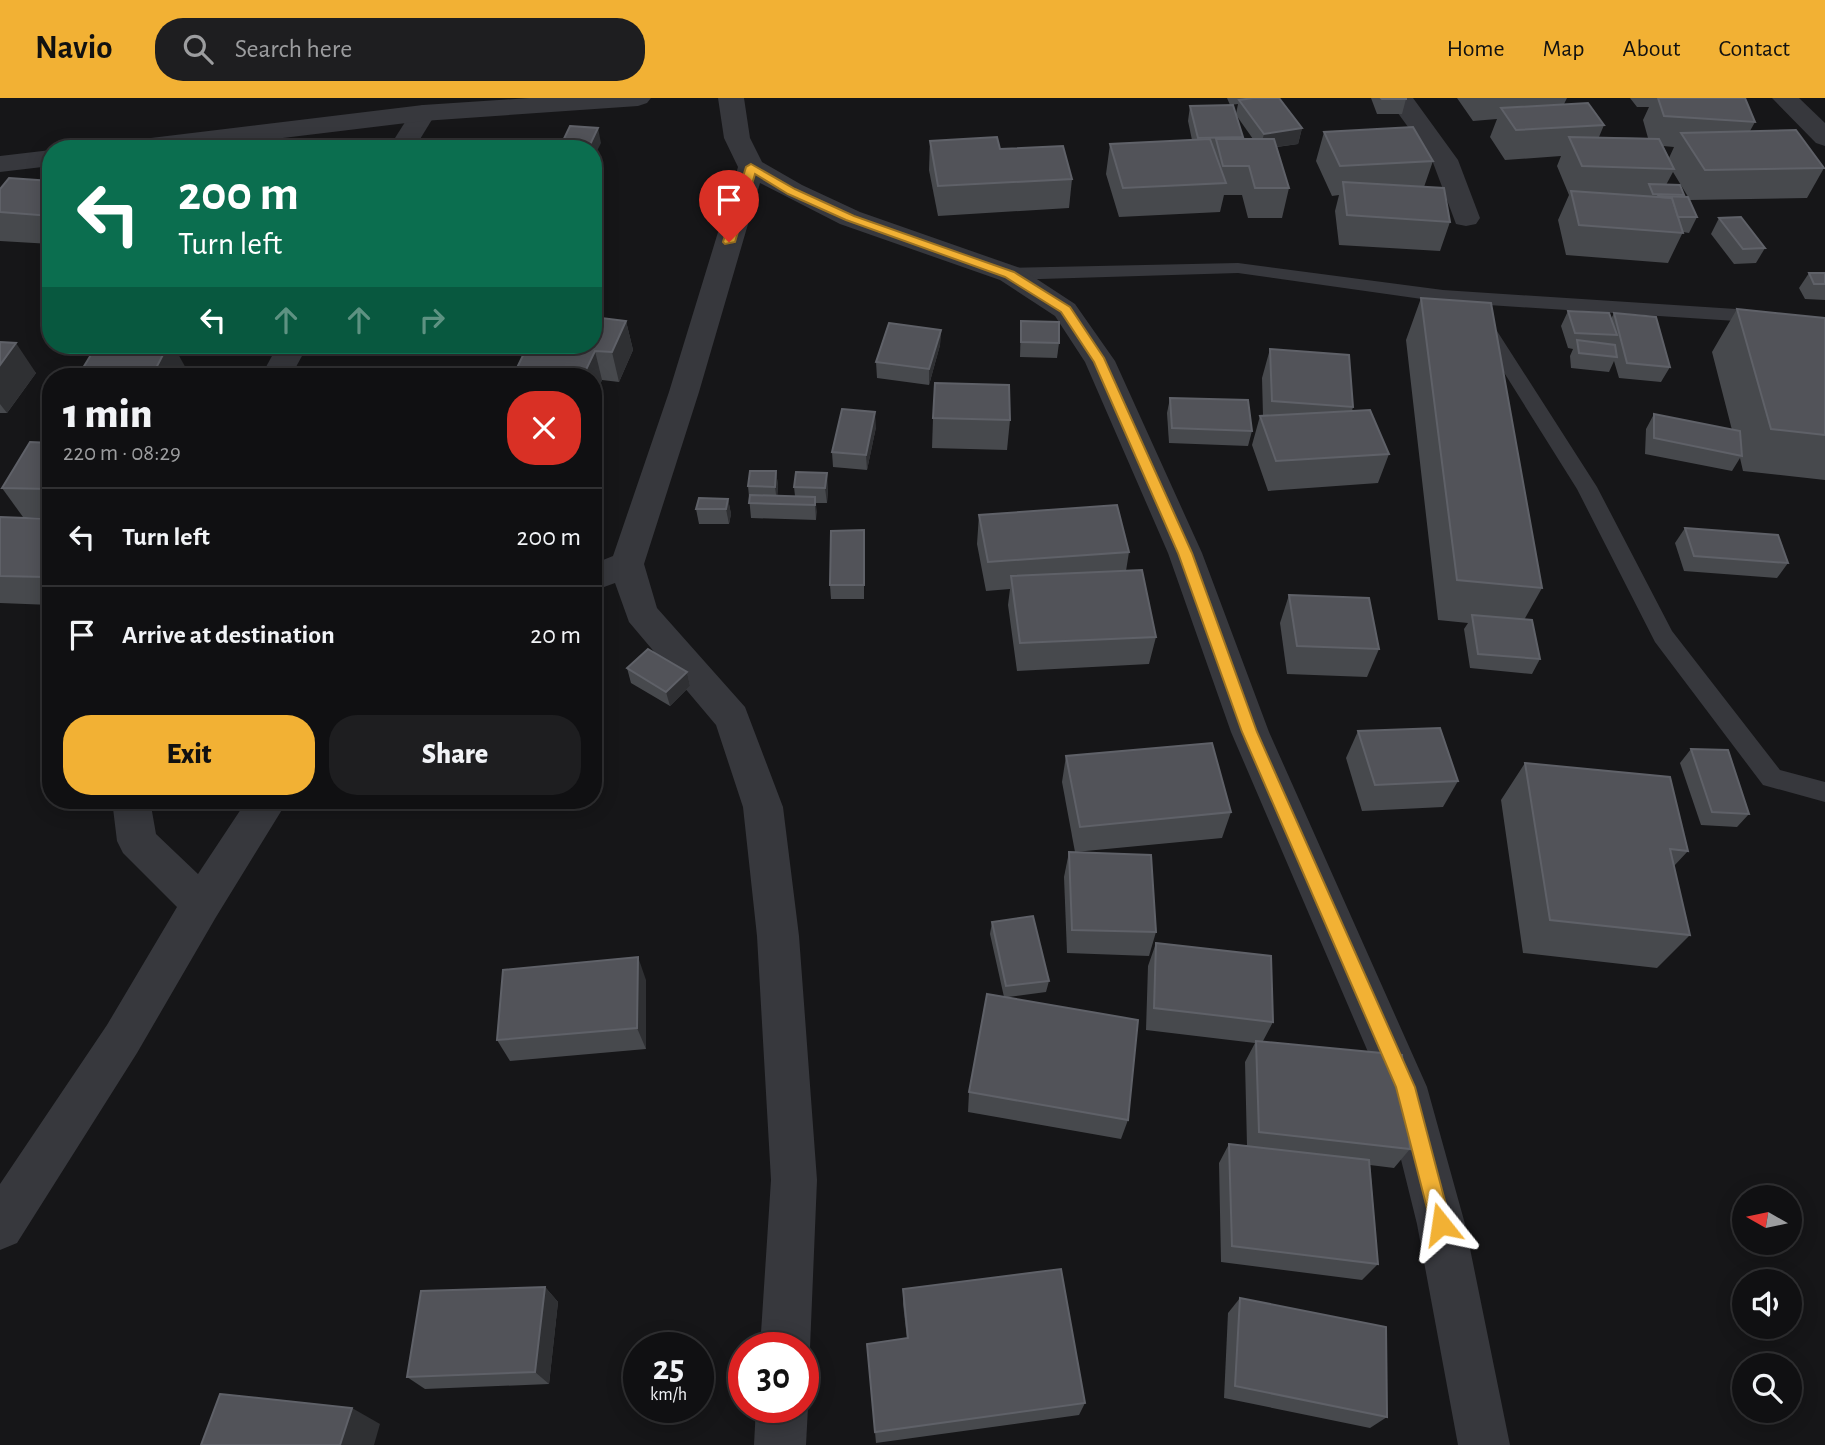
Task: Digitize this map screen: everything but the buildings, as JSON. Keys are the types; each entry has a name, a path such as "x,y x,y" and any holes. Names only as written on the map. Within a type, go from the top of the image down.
{"street":[{"path":"200,140 423,113 638,98"},
{"path":"732,98 737,138 751,167 792,191 850,218 1010,274 1065,310 1100,361 1185,553 1250,732 1405,1087 1441,1224 1484,1445"},
{"path":"1400,98 1445,160 1466,218"},
{"path":"1785,98 1825,138"},
{"path":"406,140 423,113"},
{"path":"0,164 42,159"},
{"path":"751,167 684,392 610,571 641,613 732,718 763,807 778,936 794,1180 786,1332"},
{"path":"132,809 137,841 201,904"},
{"path":"0,1226 122,1039 201,904 262,809"},
{"path":"780,1445 781,1423"}],"lane":[{"path":"1010,274 1238,268 1443,296 1735,315 1825,327"},
{"path":"1443,296 1490,335 1587,487 1663,636 1772,778 1825,792"}],"route":[{"path":"729,242 751,167 792,191 850,218 1010,274 1065,310 1100,361 1185,553 1250,732 1405,1087 1441,1224"}]}
